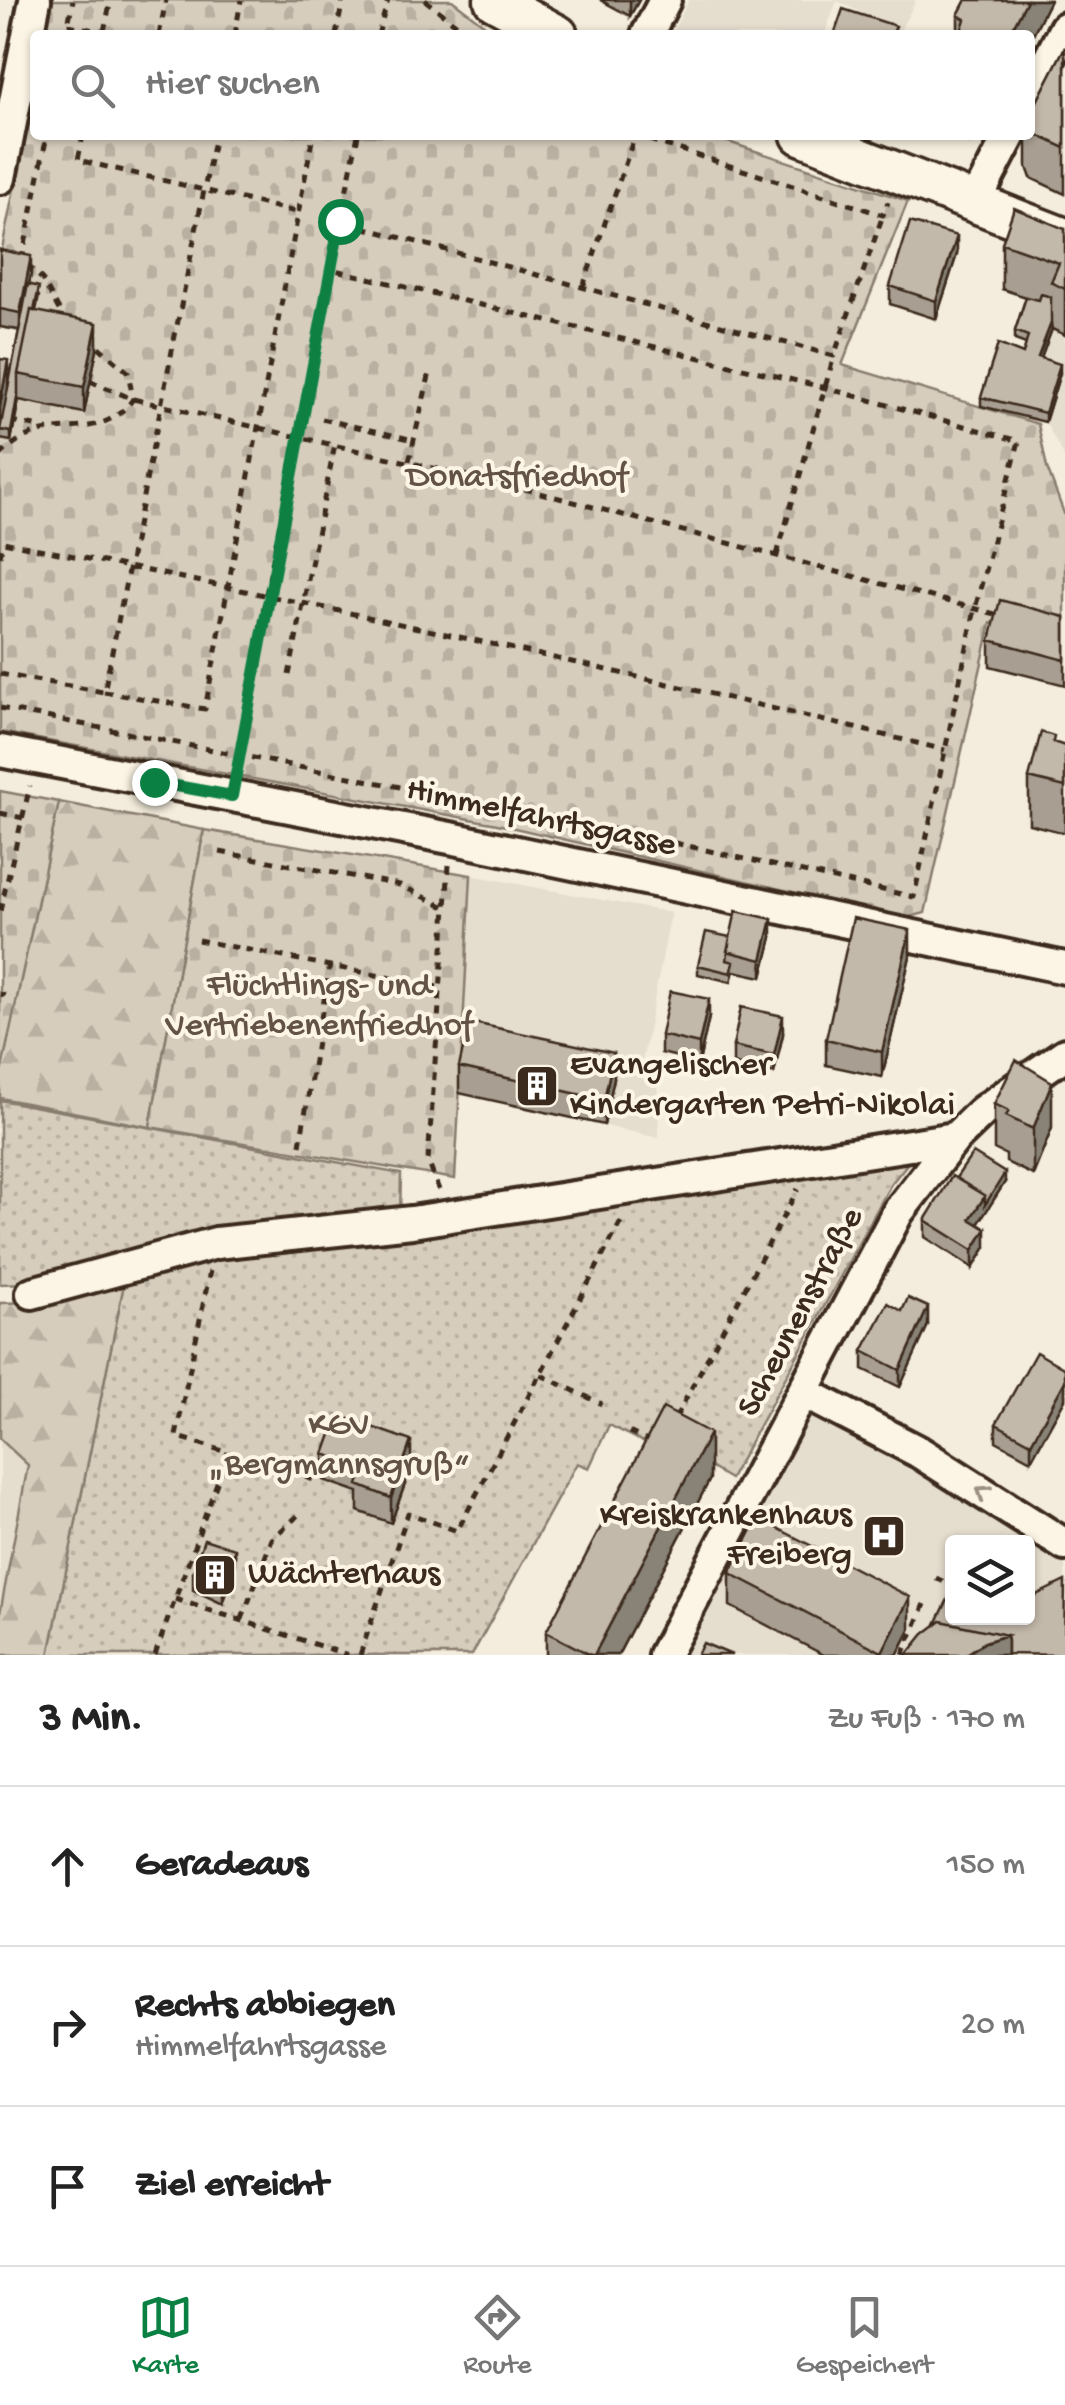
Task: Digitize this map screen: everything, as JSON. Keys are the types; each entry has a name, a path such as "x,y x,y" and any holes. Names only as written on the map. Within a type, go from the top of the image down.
{"main road":[{"path":"494,0 549,30"},
{"path":"815,140 1065,238"}],"street":[{"path":"0,178 35,0"},
{"path":"650,30 665,0"},
{"path":"1035,86 1065,28"},
{"path":"976,200 1007,140"},
{"name":"Himmelfahrtsgasse","path":"0,751 456,840 1065,968"},
{"name":"Scheunenstraße","path":"664,1655 898,1212 955,1138 983,1110 1065,1054"},
{"path":"32,1293 216,1243 412,1222 955,1138"},
{"path":"802,1392 918,1452 1065,1545"}],"path":[{"path":"67,30 73,0"},
{"path":"105,30 110,0"},
{"path":"160,30 166,0"},
{"path":"236,30 241,0"},
{"path":"337,30 343,0"},
{"path":"379,30 388,0"},
{"path":"425,0 464,30"},
{"path":"68,26 86,30"},
{"path":"22,262 46,140"},
{"path":"82,140 78,160 296,212"},
{"path":"104,692 214,140"},
{"path":"0,674 205,709 312,140"},
{"path":"232,796 266,596 357,140"},
{"path":"583,287 633,140"},
{"path":"650,140 883,215"},
{"path":"776,556 834,356 898,170"},
{"path":"340,221 834,356"},
{"path":"11,260 34,268 65,321 75,328"},
{"path":"0,708 608,828 914,897 975,609 1019,441 826,388 331,269"},
{"path":"85,336 128,372 133,399"},
{"path":"409,461 430,372"},
{"path":"90,381 133,399 409,461 1011,618"},
{"path":"9,421 42,428 102,426 133,399"},
{"path":"322,419 414,440"},
{"path":"2,454 18,438 42,428"},
{"path":"2,454 5,442"},
{"path":"289,674 336,444"},
{"path":"0,556 2,542 129,567 652,678 945,750"},
{"path":"0,911 36,758"},
{"path":"0,814 23,818"},
{"path":"437,987 456,840"},
{"path":"220,852 400,885 445,907"},
{"path":"198,940 444,988 428,1161 434,1176"},
{"path":"300,1145 330,964"},
{"path":"670,1430 814,1160"},
{"path":"360,1655 408,1513 457,1530 639,1187"},
{"path":"216,1243 176,1436 316,1481"},
{"path":"541,1375 602,1404"},
{"path":"629,1432 660,1447"},
{"path":"156,1655 228,1452"},
{"path":"242,1620 272,1538 302,1512"},
{"path":"936,1578 945,1582"},
{"path":"174,1599 348,1655"},
{"path":"903,1655 925,1604"}],"shaded area":[{"path":"689,0 914,0 915,2 901,30 837,1 826,30 674,30"},
{"path":"1053,265 1065,270 1065,458 1045,422 1007,412"},
{"path":"471,875 671,913 642,1062 657,1075 659,1138 459,1093"},
{"name":"Kreiskrankenhaus Freiberg","path":"804,1412 1027,1535 945,1535 945,1625 1035,1625 1035,1541 1065,1561 1065,1655 677,1655"},
{"path":"0,1439 28,1465 0,1613"}],"green space":[{"path":"51,0 452,0 491,30 46,30"},
{"name":"Donatsfriedhof","path":"30,108 30,140 722,140 908,201 842,365 1038,424 1047,468 1065,516 1065,641 991,623 925,913 906,918 497,824 0,732 0,392 8,393 20,331 0,327 0,259"},
{"path":"0,791 59,802 0,1077"},
{"path":"59,802 204,830 150,1127 0,1098 0,1077"},
{"name":"Flüchtlings- und Vertriebenenfriedhof","path":"204,830 471,875 455,1179 150,1127"},
{"path":"0,1100 401,1174 400,1217 31,1283 0,1284"},
{"name":"KGV „Bergmannsgruß“","path":"916,1153 891,1184 730,1479 668,1442 663,1452 609,1425 589,1468 577,1463 472,1655 49,1655 126,1274 160,1265"},
{"path":"126,1274 49,1655 0,1655 0,1613 28,1465 0,1439 0,1303 35,1302"}],"building":[{"path":"966,0 1027,0 1012,30 962,30 965,19 958,15"},
{"path":"843,9 896,26 894,30 836,30"},
{"path":"1065,47 1065,148 1035,134 1035,105"},
{"path":"1014,208 1065,229 1065,289 1051,282 1059,263 1002,243"},
{"path":"910,222 957,236 936,301 890,286"},
{"path":"0,250 31,256 20,313 0,309"},
{"path":"28,284 39,287 18,374 11,432 0,430"},
{"path":"1041,294 1051,297 1051,323 1038,357 1060,364 1045,413 981,397 998,344 1023,354 1028,336 1015,331 1026,297 1039,300"},
{"path":"31,310 97,323 84,387 18,374"},
{"path":"0,359 8,360 0,406"},
{"path":"1000,600 1065,617 1065,660 990,640"},
{"path":"1041,732 1054,736 1053,742 1065,746 1065,787 1029,778"},
{"path":"736,911 772,919 762,960 727,951"},
{"path":"853,918 910,930 882,1052 826,1039"},
{"path":"706,932 730,937 727,960 734,962 731,973 698,965"},
{"path":"670,991 709,999 699,1044 661,1035"},
{"path":"741,1007 783,1016 774,1055 733,1046"},
{"path":"469,1022 614,1053 604,1100 459,1067"},
{"path":"1016,1060 1052,1082 1033,1129 1006,1116 1009,1111 994,1104"},
{"path":"973,1153 1005,1173 985,1205 985,1196 956,1178"},
{"path":"952,1176 985,1196 970,1219 986,1229 973,1250 925,1220"},
{"path":"908,1298 928,1307 900,1370 863,1351 888,1303 902,1311"},
{"path":"1036,1352 1065,1369 1065,1381 1031,1443 996,1424"},
{"path":"663,1408 710,1433 591,1655 546,1632"},
{"path":"338,1415 411,1441 391,1498 358,1485 364,1468 324,1454"},
{"path":"758,1518 910,1597 882,1652 730,1573"},
{"path":"204,1539 235,1549 223,1586 193,1572"},
{"path":"1065,1581 1064,1655 1007,1654 1007,1635 960,1625 1035,1625 1035,1596"},
{"path":"945,1605 945,1622 935,1626"},
{"path":"941,1621 945,1625 1007,1635 985,1642 965,1655 907,1655"},
{"path":"703,1643 732,1655 697,1655"}],"place":[{"name":"Evangelischer Kindergarten Petri-Nikolai","path":"537,1086"},
{"name":"Kreiskrankenhaus Freiberg","path":"884,1536"},
{"name":"Wächterhaus","path":"215,1575"}],"route":[{"path":"154,782 232,796 266,596 340,221"}]}
